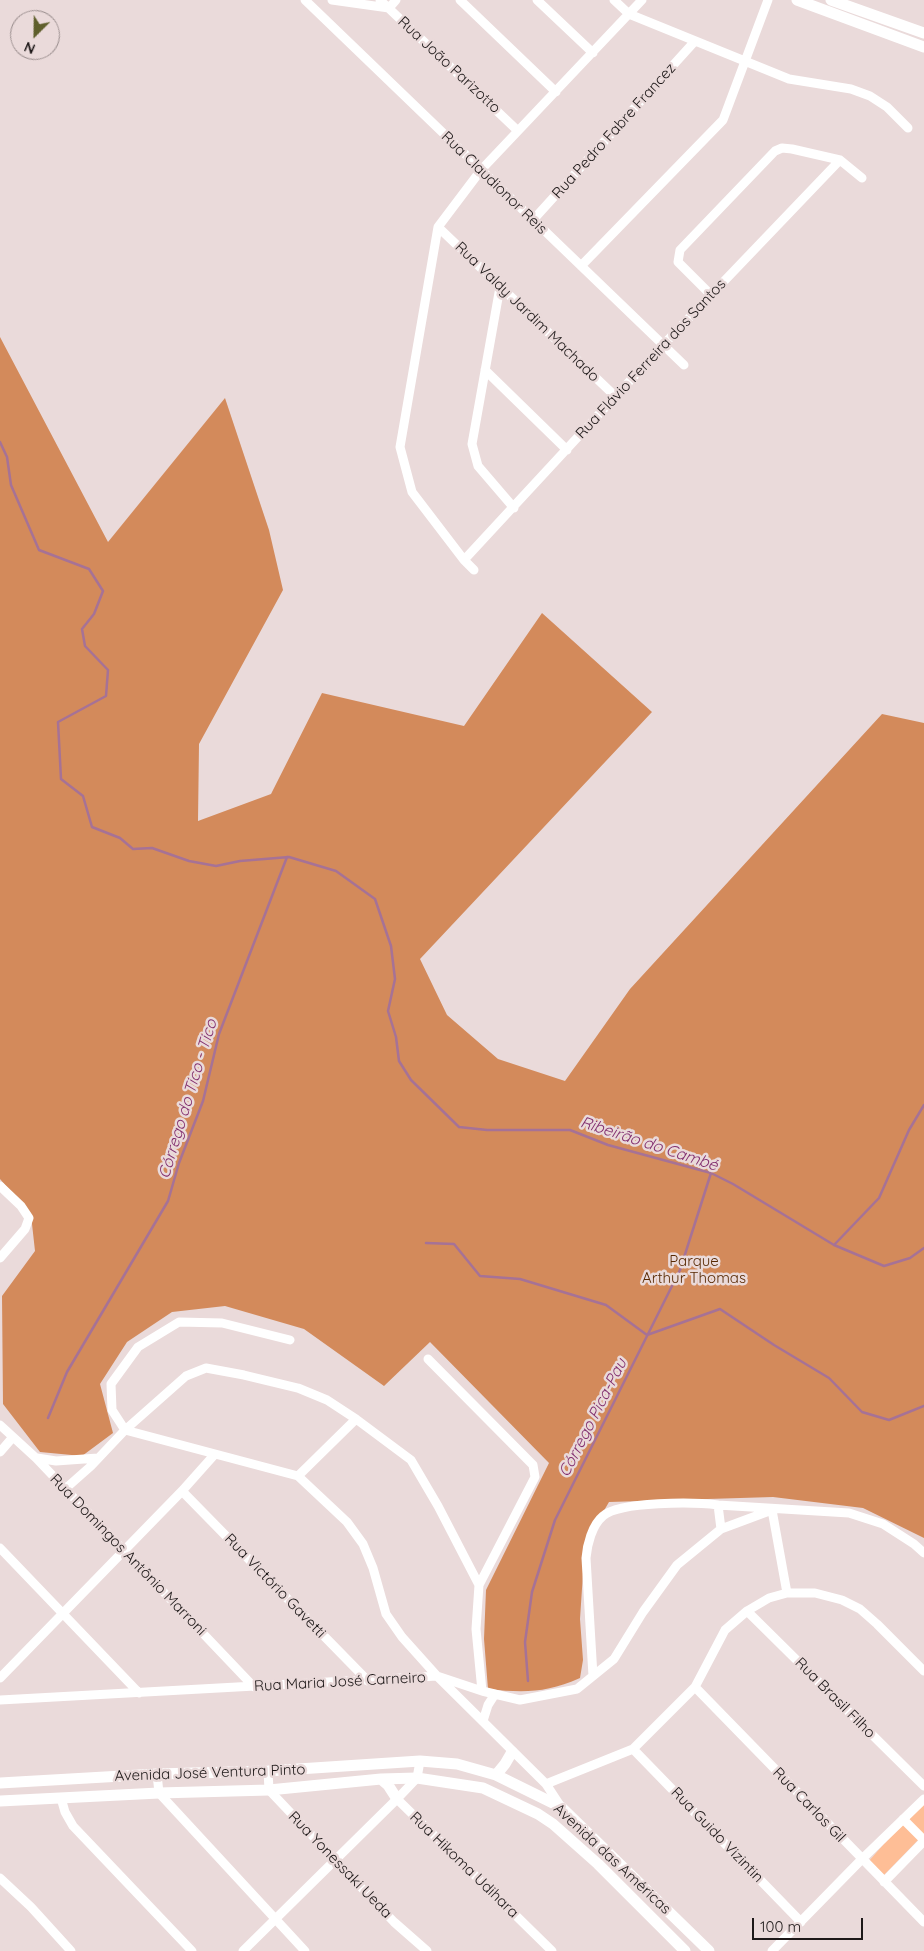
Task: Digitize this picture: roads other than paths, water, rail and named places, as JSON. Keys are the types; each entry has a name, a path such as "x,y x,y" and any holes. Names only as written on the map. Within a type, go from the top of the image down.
{"main road":[{"path":"797,0 924,47"},
{"path":"831,0 924,33"},
{"path":"894,35 898,23"},
{"path":"496,1775 512,1752"},
{"name":"Avenida das Américas","path":"420,1761 457,1764 496,1775 561,1806 709,1951"},
{"name":"Avenida José Ventura Pinto","path":"0,1783 157,1774 268,1772 420,1761"},
{"path":"381,1778 397,1799"},
{"name":"Avenida José Ventura Pinto","path":"0,1801 269,1790 381,1778 416,1778"},
{"name":"Avenida das Américas","path":"416,1778 483,1788 538,1814 553,1824 598,1864 685,1951"}],"street":[{"name":"Rua Claudionor Reis","path":"305,0 684,365"},
{"path":"332,0 389,8 396,0"},
{"name":"Rua João Parizotto","path":"380,0 518,131"},
{"path":"460,0 556,92"},
{"path":"537,0 592,53"},
{"path":"614,0 629,14 746,63 789,79 857,91 870,96 887,107 908,128"},
{"path":"474,570 464,560 412,492 400,446 438,227 481,170 642,0"},
{"path":"581,266 723,120 746,63 768,0"},
{"name":"Rua Pedro Fabre Francez","path":"533,220 695,41"},
{"path":"711,295 678,262 680,250 775,150 782,148 792,149 840,160 862,178"},
{"name":"Rua Flávio Ferreira dos Santos","path":"464,560 663,345 840,160"},
{"name":"Rua Valdy Jardim Machado","path":"438,227 616,397"},
{"path":"500,287 472,444 478,466 514,508"},
{"path":"485,370 567,450"},
{"path":"0,1186 21,1206 29,1218 25,1229 0,1258"},
{"path":"290,1340 222,1322 179,1322 138,1347 111,1384 112,1410 125,1430 298,1476 347,1522 362,1544 373,1568 386,1614 402,1637 437,1676 546,1784 561,1806"},
{"path":"428,1359 533,1465 535,1477 479,1585 476,1629 482,1691"},
{"path":"66,1489 125,1430 186,1376 206,1368 244,1375 298,1388 327,1400 412,1460 479,1585"},
{"path":"298,1476 356,1419"},
{"name":"Rua Domingos Antônio Marroni","path":"0,1425 36,1458 254,1687"},
{"path":"0,1452 13,1437"},
{"path":"2,1673 64,1613 182,1491 215,1454"},
{"path":"36,1458 56,1462 98,1458"},
{"name":"Rua Victório Gavetti","path":"182,1491 368,1681"},
{"path":"593,1676 586,1558 590,1539 601,1517 616,1509 663,1504 700,1503 772,1510 849,1513 882,1524 914,1544 924,1553"},
{"path":"718,1505 721,1528 772,1510"},
{"path":"772,1510 787,1593"},
{"name":"Rua Maria José Carneiro","path":"0,1700 437,1676 482,1691 520,1700 577,1689 614,1660 643,1612 677,1565 721,1528"},
{"path":"0,1548 139,1693"},
{"path":"546,1784 633,1749 695,1687 725,1630 747,1611 770,1598 787,1593 815,1593 842,1600 860,1609 924,1670"},
{"name":"Rua Brasil Filho","path":"747,1611 924,1786"},
{"name":"Rua Carlos Gil","path":"695,1687 924,1922"},
{"path":"483,1721 488,1705 495,1694"},
{"name":"Rua Guido Vizintin","path":"633,1749 801,1922"},
{"path":"416,1778 420,1761"},
{"path":"268,1772 269,1790"},
{"path":"157,1774 159,1793 305,1951"},
{"name":"Rua Hikoma Udihara","path":"416,1778 397,1799 552,1951"},
{"name":"Rua Yonessaki Ueda","path":"269,1790 394,1922 427,1951"},
{"path":"61,1798 65,1812 73,1826 192,1951"},
{"path":"243,1951 397,1799"},
{"path":"772,1951 924,1799"},
{"path":"884,1882 924,1840 903,1819"},
{"path":"0,1878 31,1907 71,1951"}],"waterway":[{"name":"Ribeirão do Cambé","path":"0,442 7,457 11,485 39,550 89,569 103,591 94,614 82,629 85,646 108,670 106,696 58,722 61,779 83,796 92,827 120,838 133,849 152,848 189,861 216,866 240,861 289,857 336,871 375,899 391,946 395,979 388,1011 396,1037 399,1061 411,1080 459,1127 487,1130 570,1130 608,1145 711,1173 733,1184 834,1245 884,1266 910,1258 924,1248"},
{"name":"Córrego do Tico - Tico","path":"48,1418 67,1372 168,1201 179,1163 203,1101 219,1034 287,857"},
{"path":"834,1245 879,1198 909,1130 924,1105"},
{"name":"Córrego Pica-Pau","path":"528,1681 525,1642 532,1592 555,1520 680,1270 711,1173"},
{"path":"426,1243 454,1244 480,1276 520,1279 606,1305 647,1335 720,1309 774,1345 829,1378 862,1412 889,1420 924,1406"}],"park label":[{"name":"Parque Arthur Thomas","path":"694,1270"}]}
